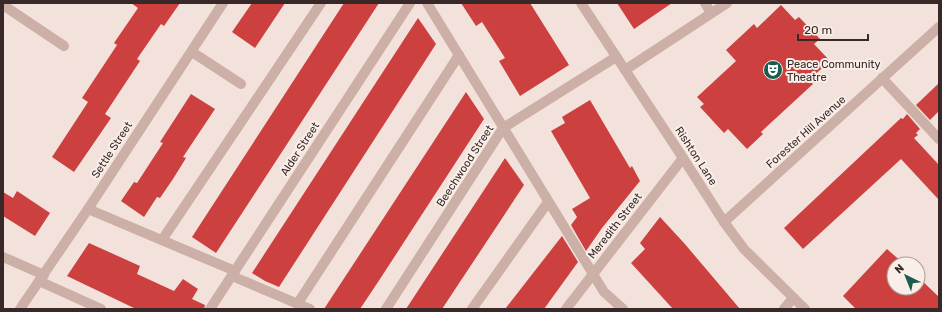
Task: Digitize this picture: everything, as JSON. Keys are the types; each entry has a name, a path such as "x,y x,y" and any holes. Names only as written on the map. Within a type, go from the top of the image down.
{"street":[{"name":"Settle Street","path":"20,309 88,209 223,3"},
{"path":"162,240 321,3"},
{"name":"Alder Street","path":"210,309 410,3"},
{"path":"427,3 604,292 623,309"},
{"name":"Rishton Lane","path":"581,3 724,222 744,249 805,309"},
{"path":"705,3 711,13"},
{"path":"625,70 727,3"},
{"path":"3,5 64,46"},
{"name":"Forester Hill Avenue","path":"724,222 939,26"},
{"path":"192,52 241,84"},
{"path":"298,303 459,56"},
{"name":"Beechwood Street","path":"386,309 503,128 616,57"},
{"path":"882,78 939,139"},
{"name":"Meredith Street","path":"566,309 683,158"},
{"path":"472,309 548,202"},
{"path":"88,209 162,240 310,309"},
{"path":"3,257 101,309"},
{"path":"784,309 793,298"}],"building":[{"path":"131,3 180,3 164,26 161,24 137,59 140,61 105,114 111,118 74,172 52,157 88,102 82,98 117,45 114,43 138,8"},
{"path":"252,3 285,3 255,48 232,32"},
{"path":"344,3 379,3 216,253 192,237"},
{"path":"461,3 530,3 569,65 520,96 499,61 505,58 482,22 476,26"},
{"path":"617,3 672,3 634,29"},
{"name":"Peace Community Theatre","path":"781,5 795,20 799,17 820,39 814,44 830,61 809,80 813,84 761,132 763,134 747,149 728,129 724,133 700,107 704,104 697,97 736,61 726,50 754,24 757,28"},
{"path":"418,18 436,44 279,287 252,273"},
{"path":"939,83 939,111 930,120 916,105"},
{"path":"466,92 484,119 380,279 360,309 324,309"},
{"path":"191,94 215,109 183,157 186,158 173,179 160,198 157,197 144,217 121,201 134,182 137,183 163,143 160,142"},
{"path":"590,100 630,168 632,166 640,181 602,228 586,251 571,225 577,217 572,209 590,198 551,131 565,123 562,117"},
{"path":"907,114 920,129 916,133 918,135 914,138 939,165 939,200 901,159 803,249 784,228"},
{"path":"505,158 524,185 442,309 406,309"},
{"path":"17,191 50,213 35,236 3,216 3,192 13,198"},
{"path":"660,217 740,309 673,309 631,263 645,249 640,243"},
{"path":"562,236 578,262 544,309 505,309"},
{"path":"89,243 140,266 137,274 174,291 183,279 198,289 192,299 205,305 204,309 136,309 67,276"},
{"path":"887,249 895,256 886,256 886,296 926,296 926,285 939,297 939,309 856,309 843,296"}],"place":[{"name":"Peace Community Theatre","path":"773,70"}]}
